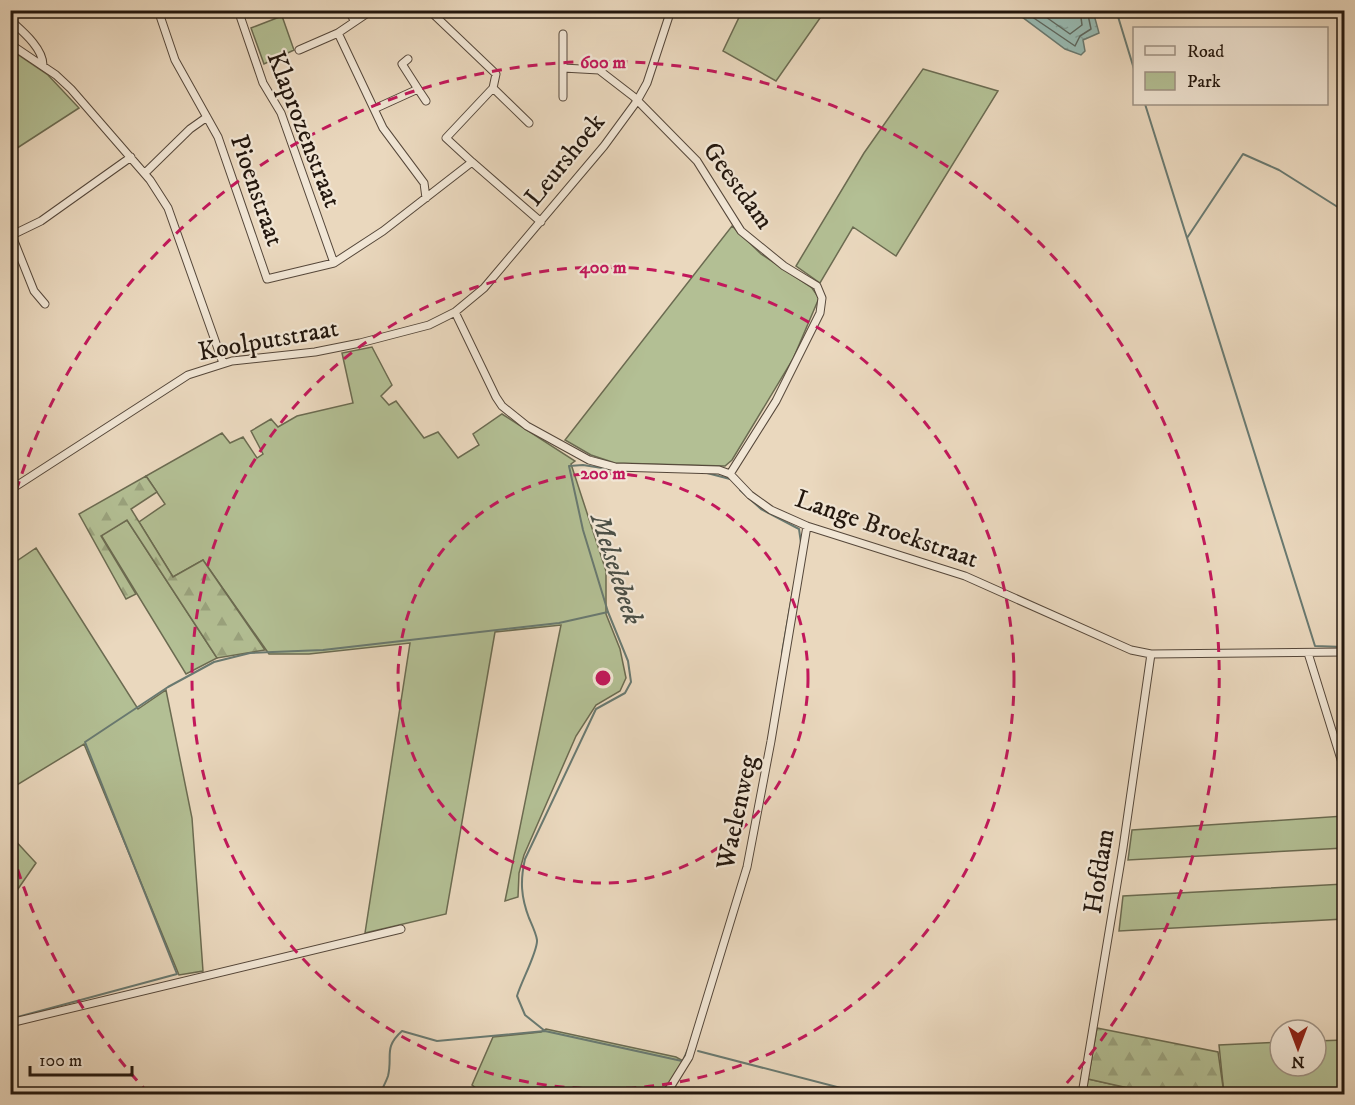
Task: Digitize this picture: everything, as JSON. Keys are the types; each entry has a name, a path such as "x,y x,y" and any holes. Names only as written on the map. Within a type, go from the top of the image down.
{"street":[{"name":"Pioenstraat","path":"158,10 175,60 218,137 267,279 334,263"},
{"name":"Klaprozenstraat","path":"238,10 263,82 281,113 334,263"},
{"path":"348,10 354,20"},
{"path":"300,50 338,33 354,20 372,10"},
{"path":"429,10 496,74 493,88 446,138 541,222"},
{"name":"Leurshoek","path":"455,312 484,288 541,222 637,101 647,83 671,10"},
{"path":"10,20 34,46 42,58 43,65"},
{"path":"338,33 396,149 424,183 426,198"},
{"path":"563,34 563,97"},
{"path":"10,44 43,65 71,89 145,173 168,208 223,363"},
{"path":"408,59 402,64 426,101"},
{"name":"Geestdam","path":"563,68 599,70 637,101 698,161 741,231 784,266 817,286 822,298 820,313 776,401 730,474"},
{"path":"493,88 529,123"},
{"path":"374,109 418,89"},
{"name":"Pioenstraat","path":"145,173 190,129 207,117"},
{"path":"45,304 34,291 11,236 41,222 130,157"},
{"path":"334,263 383,231 472,162"},
{"path":"455,312 496,398 502,406 527,426 589,460 608,466 718,470 730,474"},
{"name":"Koolputstraat","path":"10,490 188,375 223,363 360,343 429,325 455,312"},
{"name":"Lange Broekstraat","path":"730,474 750,495 764,505 807,526 965,576 1131,651 1152,654 1344,652"},
{"name":"Waelenweg","path":"666,1095 689,1058 747,867 771,741 807,526"},
{"path":"1308,653 1344,769"},
{"name":"Hofdam","path":"1082,1095 1152,654"},
{"path":"10,1023 401,929"}],"green space":[{"path":"742,10 825,11 776,81 723,51"},
{"path":"282,16 294,50 264,64 251,28"},
{"path":"11,50 48,75 79,108 11,152"},
{"path":"923,69 998,91 896,256 853,227 820,283 796,266 864,153"},
{"path":"732,226 761,254 812,288 819,298 793,359 732,460 725,466 615,463 591,455 565,440"},
{"path":"372,347 392,385 381,396 389,405 396,401 424,438 438,432 458,458 479,445 473,434 502,414 575,461 571,464 606,571 606,614 620,649 626,678 620,691 596,705 576,736 524,855 519,873 518,897 505,901 561,625 495,632 446,914 365,933 410,643 309,654 269,654 203,560 173,577 139,522 165,504 146,476 222,433 230,443 243,437 257,458 263,454 251,431 271,419 278,427 297,416 353,403 342,353"},
{"path":"146,476 157,492 131,509 173,577 203,560 265,650 217,658 127,520 101,536 136,594 126,599 79,514"},
{"path":"127,520 217,658 186,674 101,535"},
{"path":"36,548 138,709 166,690 192,818 203,971 179,975 84,744 17,785 11,773 11,565"},
{"path":"1344,816 1344,848 1128,860 1132,830"},
{"path":"11,836 36,863 11,899"},
{"path":"1344,884 1344,919 1119,931 1123,896"},
{"path":"1097,1028 1218,1052 1224,1094 1155,1094 1088,1079"},
{"path":"546,1029 676,1057 685,1062 662,1094 484,1094 472,1085 493,1037 541,1032"},
{"path":"1344,1040 1344,1094 1224,1094 1219,1045 1268,1043 1268,1078 1328,1078 1328,1041"},
{"path":"1088,1079 1155,1094 1086,1094"}],"water":[{"path":"1014,11 1093,11 1099,33 1083,40 1085,51 1081,55 1065,49"}],"waterway":[{"path":"1116,10 1133,66"},
{"path":"1145,105 1315,646 1344,647"},
{"path":"1187,238 1243,154 1279,170 1344,211"},
{"name":"Melselebeek","path":"545,1031 525,1015 517,996 537,945 523,896 522,875 525,859 596,709 625,693 631,682 628,661 608,612 583,530 569,466 583,465 615,470"},
{"name":"Melselebeek","path":"707,473 730,479"},
{"name":"Melselebeek","path":"740,490 761,509 799,529 801,543"},
{"name":"Melselebeek","path":"782,653 793,590"},
{"path":"10,1019 177,974 85,742 168,687 214,662 250,653 323,650 559,623 608,612"},
{"name":"Melselebeek","path":"380,1094 388,1076 392,1042 402,1031 437,1041 545,1031 682,1061"},
{"name":"Melselebeek","path":"682,1063 688,1049"},
{"path":"698,1051 864,1094"},
{"name":"Melselebeek","path":"660,1094 669,1083"}]}
